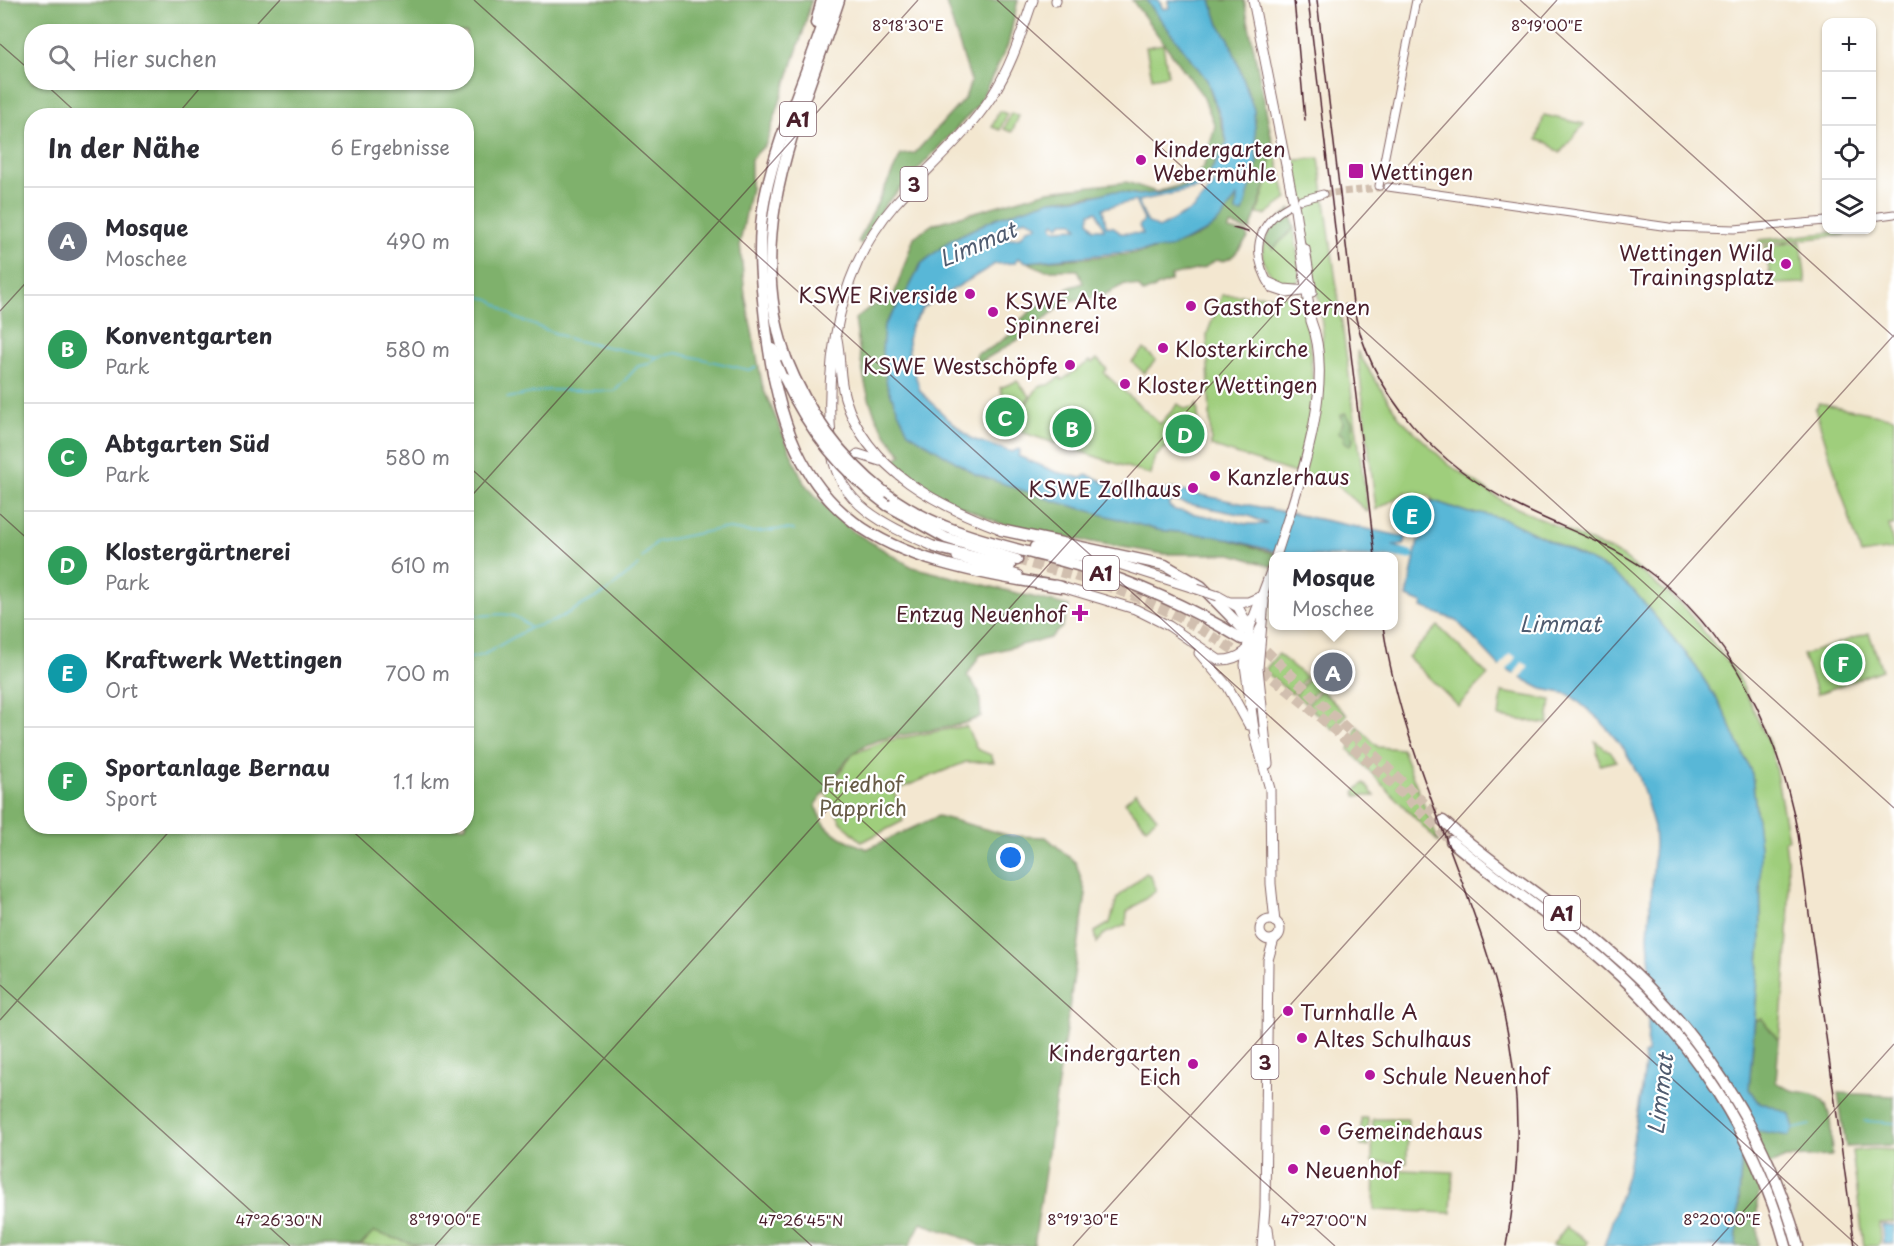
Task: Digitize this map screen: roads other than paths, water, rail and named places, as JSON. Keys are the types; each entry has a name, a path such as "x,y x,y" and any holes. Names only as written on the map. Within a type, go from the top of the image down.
{"highway":[{"name":"A1","path":"806,65 822,0"},
{"name":"A1","path":"831,0 806,65 775,158 762,212 758,267 766,326 785,379 802,412 826,446 853,477 886,505 946,538 1017,564 935,547"},
{"name":"A1","path":"839,0 790,141 772,213 768,253 770,292 786,358 803,396 824,430 850,461 885,492 913,512 950,530 1118,579 1249,637"},
{"path":"766,326 777,393 789,434 807,472 826,498 846,517 870,533 911,553 978,572 1061,587"},
{"path":"950,530 1104,560"},
{"path":"1001,530 1165,565 1201,586 1249,637"},
{"name":"A1","path":"1443,820 1593,937 1635,973 1678,1018 1707,1056 1755,1134 1777,1182 1798,1246"},
{"name":"A1","path":"1451,841 1586,946 1634,989 1673,1031 1701,1068 1752,1154 1773,1204 1786,1246"}],"main road":[{"name":"3","path":"1022,39 1033,0"},
{"name":"3","path":"1040,0 1000,83 979,114 895,205 870,239 848,286 830,361 831,440 837,474 847,492 874,517 935,547 980,565 1128,605 1161,622 1219,660 1237,658 1249,637"},
{"path":"1253,0 1300,242 1314,330"},
{"path":"1277,552 1312,434 1318,375 1314,330 1306,291 1305,251 1300,242"},
{"name":"3","path":"837,336 841,381 848,407 865,439 885,463 935,500 1001,530 1218,596 1231,602 1244,614 1258,668 1259,734"},
{"path":"847,492 843,470 849,458 861,454 885,463"},
{"path":"1249,637 1269,579"},
{"path":"1231,602 1248,602 1264,595"},
{"name":"3","path":"1249,637 1259,734 1271,804 1270,922"},
{"name":"3","path":"1185,639 1226,683 1259,734"},
{"path":"1270,922 1280,930 1269,938 1260,929 1270,922"},
{"name":"3","path":"1262,1246 1265,1208 1269,938"},
{"name":"3","path":"1265,1208 1270,1246"}],"street":[{"path":"1379,186 1416,0"},
{"path":"1388,187 1669,227 1734,229 1822,221"},
{"path":"1301,200 1323,194"},
{"path":"1290,205 1269,221 1261,236 1259,261 1267,280 1275,291 1306,291"},
{"path":"1876,216 1894,214"},
{"path":"1292,288 1304,277"},
{"path":"1267,280 1306,291"}],"water":[{"name":"Limmat","path":"1146,0 1159,0 1163,9 1169,8 1168,0 1211,0 1219,25 1229,39 1254,110 1257,164 1243,213 1236,212 1237,197 1221,219 1207,231 1169,248 1027,262 1018,258 1015,263 995,264 924,307 911,326 908,340 909,353 920,391 972,439 1012,452 1018,449 1020,450 1018,456 1056,472 1081,478 1086,475 1130,493 1144,494 1172,489 1406,537 1404,545 1393,545 1403,549 1401,557 1398,557 1398,552 1278,552 1217,536 1158,530 1054,501 975,474 908,432 887,385 882,352 884,325 905,296 921,264 951,240 996,218 1051,200 1090,197 1112,191 1139,195 1160,193 1199,184 1208,176 1227,142 1207,80","holes":["1216,176 1219,176 1217,181 1193,209 1159,228 1147,222 1138,201 1205,187","1135,201 1144,220 1139,226 1143,234 1120,233 1114,227 1106,226 1103,208","1097,211 1104,229 1094,229 1089,221 1090,213","1025,219 1037,224 1027,229 1021,237 998,240 987,247 974,247 971,242","1055,222 1059,226 1063,222 1073,222 1078,228 1054,229 1052,226","1169,502 1249,516 1267,524 1247,524 1175,510 1169,506"]},
{"name":"Limmat","path":"1431,500 1469,513 1481,513 1507,520 1609,570 1634,591 1692,661 1723,709 1752,774 1760,847 1761,939 1749,1089 1757,1101 1790,1114 1794,1129 1789,1136 1753,1130 1746,1134 1741,1165 1736,1246 1604,1246 1627,1175 1642,1089 1645,1065 1643,1055 1647,1053 1650,968 1648,936 1655,844 1654,827 1639,776 1624,749 1600,720 1568,694 1542,689 1499,666 1457,621 1422,607 1423,603 1407,597 1418,540 1421,541"},
{"path":"1882,1225 1894,1225 1894,1244 1883,1244"}],"waterway":[{"path":"474,296 490,299 515,318 573,340 657,357 676,353 749,370 756,367"},
{"path":"507,398 548,390 615,391 638,366 649,364 657,357"},
{"path":"642,558 656,542 720,529 750,532 794,530"},
{"name":"Limmat","path":"1398,553 1410,555"},
{"path":"474,657 483,655 530,628 554,621 606,592 639,565"},
{"path":"474,616 500,614 514,616 529,627"},
{"path":"1864,1121 1894,1123"},
{"path":"1794,1129 1810,1125"}],"tunnel":[{"path":"1323,194 1388,187"},
{"path":"1017,560 1085,579 1136,597 1196,627 1236,652 1275,680 1347,741 1451,841"},
{"path":"1255,640 1443,821"}],"railway":[{"path":"1294,0 1305,120"},
{"path":"1308,0 1339,262"},
{"path":"1317,0 1353,304 1361,337 1374,368 1392,398 1412,425 1436,449 1490,491 1630,559 1675,594 1703,622 1726,653 1747,687 1764,722 1778,759 1798,834 1855,1246"},
{"path":"1233,228 1248,232"},
{"path":"1345,304 1375,552"},
{"path":"1384,630 1392,674 1405,721 1486,951 1507,1029 1515,1090 1517,1153 1506,1246"}],"place":[{"name":"Kindergarten Webermühle","path":"1141,160"},
{"name":"Wettingen","path":"1356,171"},
{"name":"Wettingen Wild Trainingsplatz","path":"1786,264"},
{"name":"KSWE Riverside","path":"970,294"},
{"name":"Gasthof Sternen","path":"1191,306"},
{"name":"KSWE Alte Spinnerei","path":"993,312"},
{"name":"Klosterkirche","path":"1163,348"},
{"name":"KSWE Westschöpfe","path":"1070,365"},
{"name":"Kloster Wettingen","path":"1125,384"},
{"name":"Abtgarten Süd","path":"1005,417"},
{"name":"Konventgarten","path":"1072,428"},
{"name":"Klostergärtnerei","path":"1185,434"},
{"name":"Kanzlerhaus","path":"1215,476"},
{"name":"KSWE Zollhaus","path":"1193,488"},
{"name":"Kraftwerk Wettingen","path":"1412,515"},
{"name":"Entzug Neuenhof","path":"1080,613"},
{"name":"Sportanlage Bernau","path":"1843,663"},
{"name":"Mosque","path":"1333,672"},
{"name":"Turnhalle A","path":"1288,1011"},
{"name":"Altes Schulhaus","path":"1302,1038"},
{"name":"Kindergarten Eich","path":"1193,1064"},
{"name":"Schule Neuenhof","path":"1370,1075"},
{"name":"Gemeindehaus","path":"1325,1130"},
{"name":"Neuenhof","path":"1293,1169"}],"park label":[{"name":"Friedhof Papprich","path":"863,795"}]}
